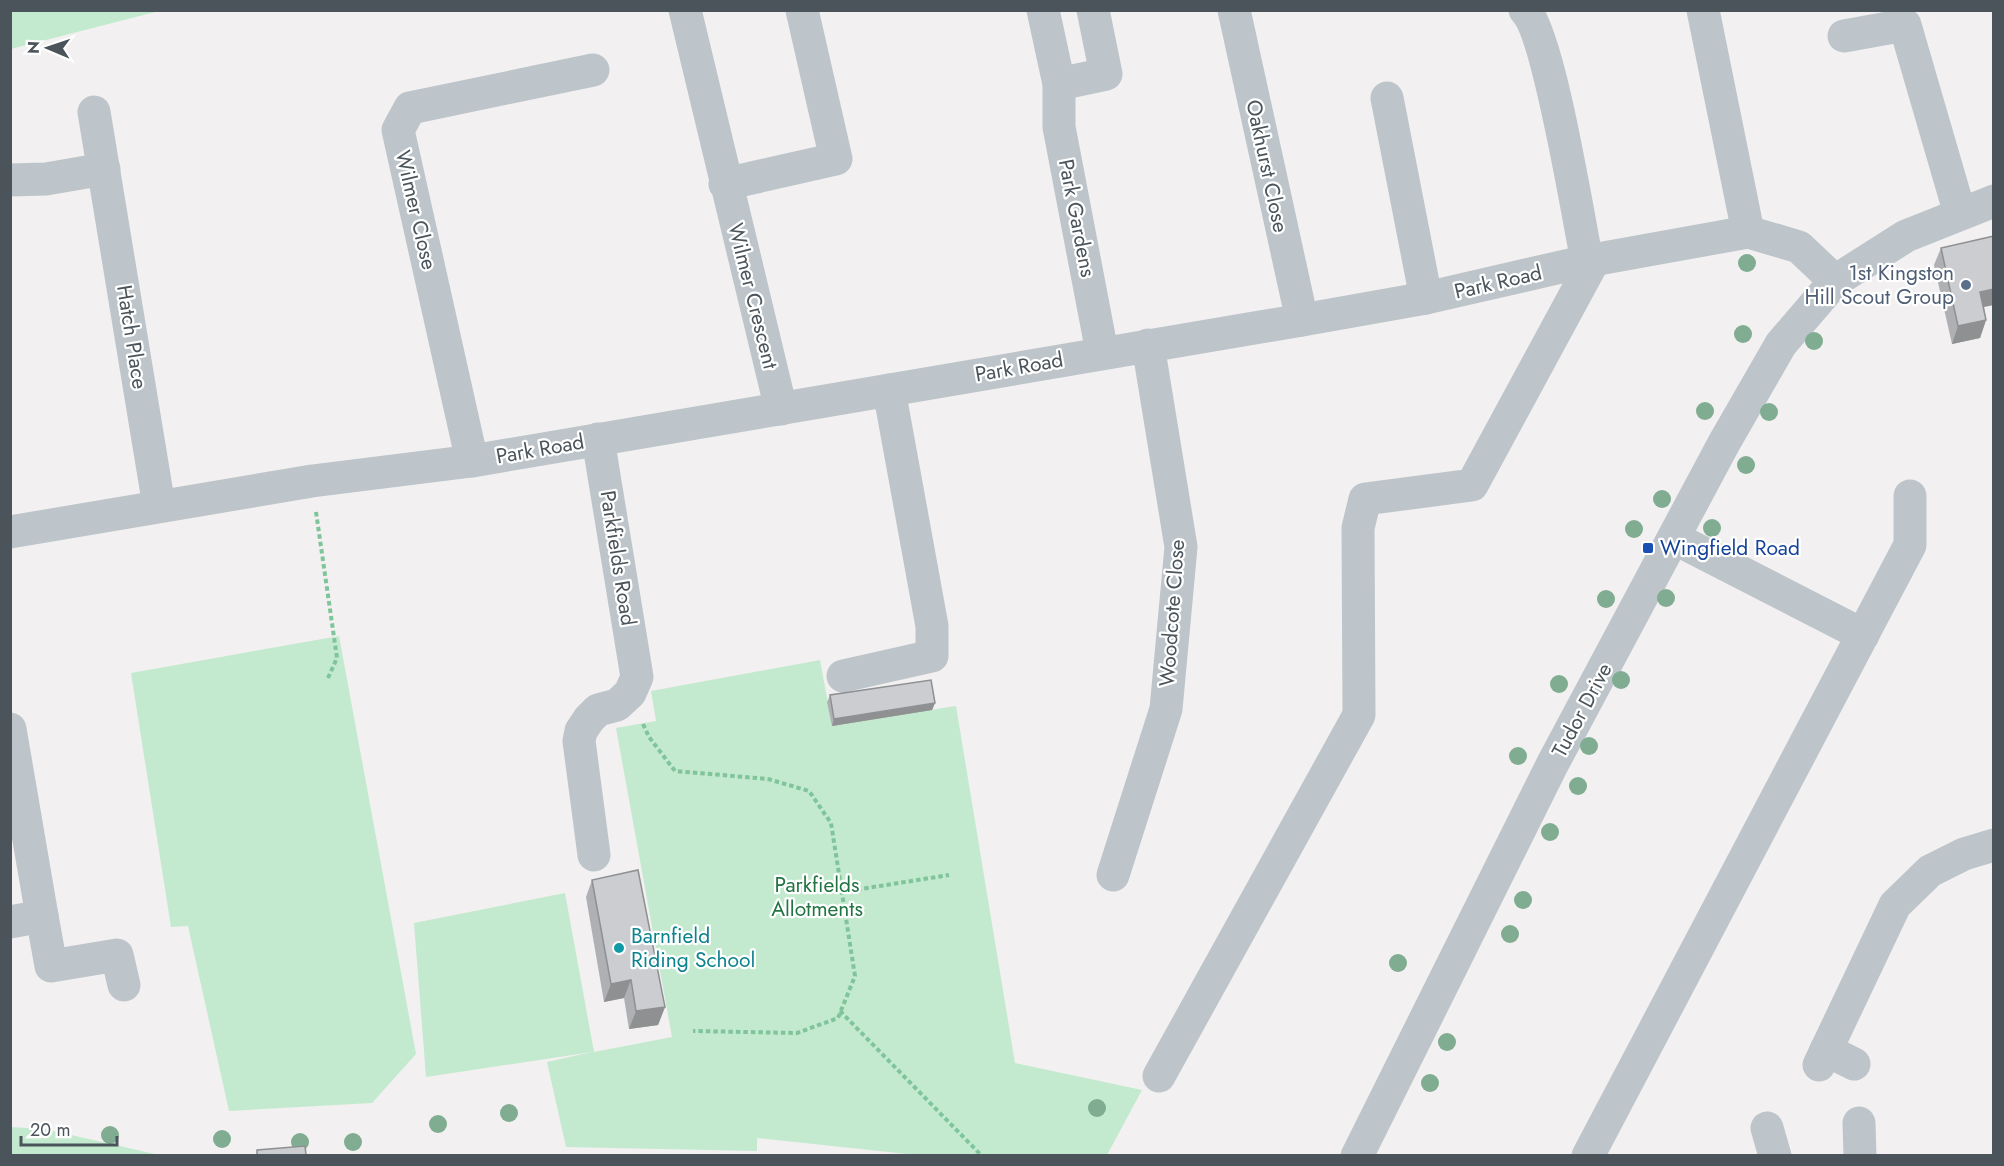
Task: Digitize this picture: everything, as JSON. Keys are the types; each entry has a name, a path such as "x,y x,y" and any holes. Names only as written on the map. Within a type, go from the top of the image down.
{"street":[{"name":"Wilmer Crescent","path":"685,10 725,184 781,409"},
{"path":"725,184 836,159 802,10"},
{"name":"Park Gardens","path":"1043,10 1059,84 1059,127 1102,352"},
{"path":"1059,84 1106,75 1093,10"},
{"name":"Oakhurst Close","path":"1234,10 1302,320"},
{"path":"1160,1076 1359,715 1358,528 1365,499 1472,485 1591,260 1544,54 1533,20 1525,10"},
{"path":"1703,10 1749,232"},
{"path":"1844,36 1905,26 1960,214"},
{"name":"Wilmer Close","path":"472,461 398,130 410,108 592,70"},
{"path":"1387,98 1426,298"},
{"name":"Hatch Place","path":"94,112 159,506"},
{"path":"10,180 46,179 104,169"},
{"path":"1835,281 1906,236 1994,201"},
{"name":"Park Road","path":"10,532 312,481 472,461 1102,352 1302,320 1426,298 1591,260 1749,232 1799,247 1835,281"},
{"name":"Tudor Drive","path":"1357,1155 1553,763 1724,443 1781,344 1835,281"},
{"name":"Woodcote Close","path":"1113,875 1166,709 1181,547 1148,345"},
{"path":"843,676 932,656 932,626 889,390"},
{"name":"Parkfields Road","path":"598,439 634,685"},
{"path":"1588,1155 1910,545 1910,496"},
{"path":"1674,538 1863,635"},
{"path":"594,855 579,741 581,731 598,710 617,705 634,685"},
{"path":"10,729 51,966 117,955 124,986"},
{"path":"1833,1060 1895,905 1930,871 1964,854 1994,845"},
{"path":"10,922 42,916"},
{"path":"1859,1123 1860,1155"}],"path":[{"path":"312,481 337,658 328,678"},
{"path":"634,685 649,737 675,771 768,779 809,791 831,823 855,976 838,1018 797,1033 693,1031"},
{"path":"842,892 949,874"},
{"path":"840,1011 982,1155"}],"green space":[{"path":"11,10 159,10 159,11 11,49"},
{"path":"339,636 416,1054 372,1103 229,1111 188,926 171,927 131,673"},
{"name":"Parkfields Allotments","path":"820,660 832,725 956,706 1015,1063 1142,1090 1107,1155 926,1156 757,1138 757,1151 566,1147 547,1062 592,1052 426,1077 414,923 565,893 594,1052 672,1037 616,728 656,721 651,691"},
{"path":"10,1127 45,1129 159,1155 11,1155"}],"building":[{"name":"1st Kingston Hill Scout Group","path":"1994,236 1994,289 1980,292 1986,320 1958,326 1941,248"},
{"path":"931,680 935,703 834,719 830,695"},
{"name":"Barnfield Riding School","path":"638,870 665,1007 636,1011 631,980 611,984 592,880"},
{"path":"305,1146 306,1155 257,1155 257,1150"}],"place":[{"name":"1st Kingston Hill Scout Group","path":"1966,285"},
{"name":"Wingfield Road","path":"1648,548"},
{"name":"Barnfield Riding School","path":"619,948"}]}
